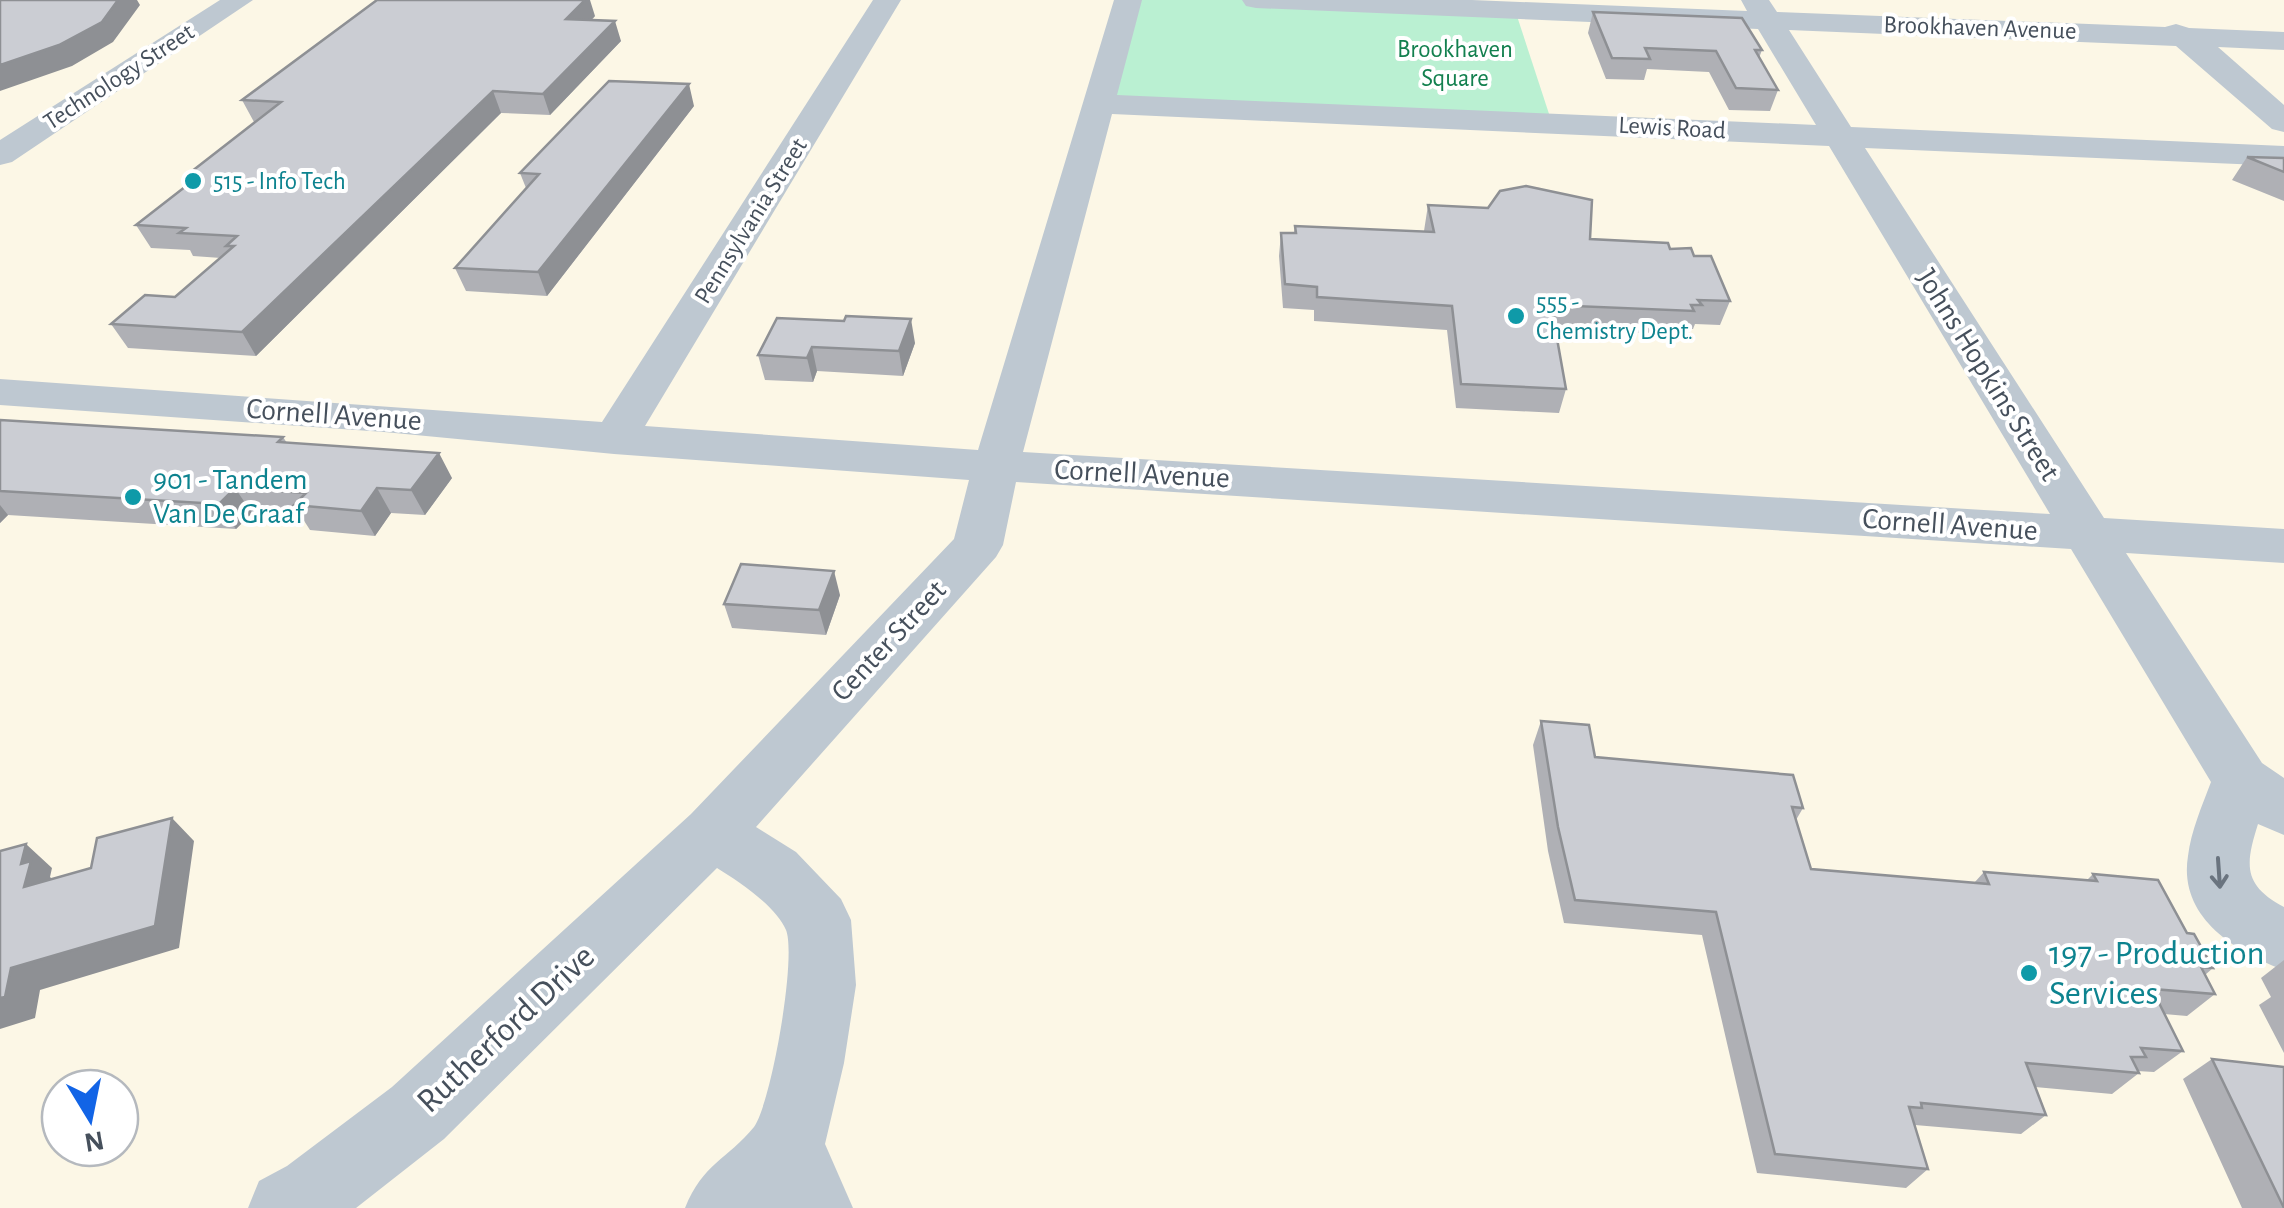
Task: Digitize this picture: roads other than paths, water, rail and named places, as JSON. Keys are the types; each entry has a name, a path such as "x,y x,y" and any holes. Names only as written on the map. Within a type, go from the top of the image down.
{"street":[{"name":"Technology Street","path":"0,154 239,0"},
{"name":"Pennsylvania Street","path":"614,440 887,0"},
{"name":"Center Street","path":"713,832 978,545 996,468 1102,104 1128,0"},
{"name":"Brookhaven Avenue","path":"1256,0 1762,10 2284,41"},
{"path":"2137,0 2200,48 2281,120"},
{"name":"Johns Hopkins Street","path":"1762,10 2086,534 2262,795 2218,851 2218,888 2248,924 2284,940"},
{"name":"Lewis Road","path":"1102,104 1839,134 2239,140 2284,156"},
{"path":"2239,140 2252,119 2281,120"},
{"name":"Cornell Avenue","path":"0,392 440,422 614,440 996,468 1097,470 2284,546"},
{"path":"713,832 774,871 818,920 822,985 809,1063 801,1177 723,1208"},
{"name":"Rutherford Drive","path":"286,1208 314,1192 418,1113 713,832"}],"place":[{"name":"515 - Info Tech","path":"193,181"},
{"name":"555 - Chemistry Dept.","path":"1516,316"},
{"name":"901 - Tandem Van De Graaf","path":"133,497"},
{"name":"197 - Production Services","path":"2029,973"}],"park label":[{"name":"Brookhaven Square","path":"1455,64"}]}
